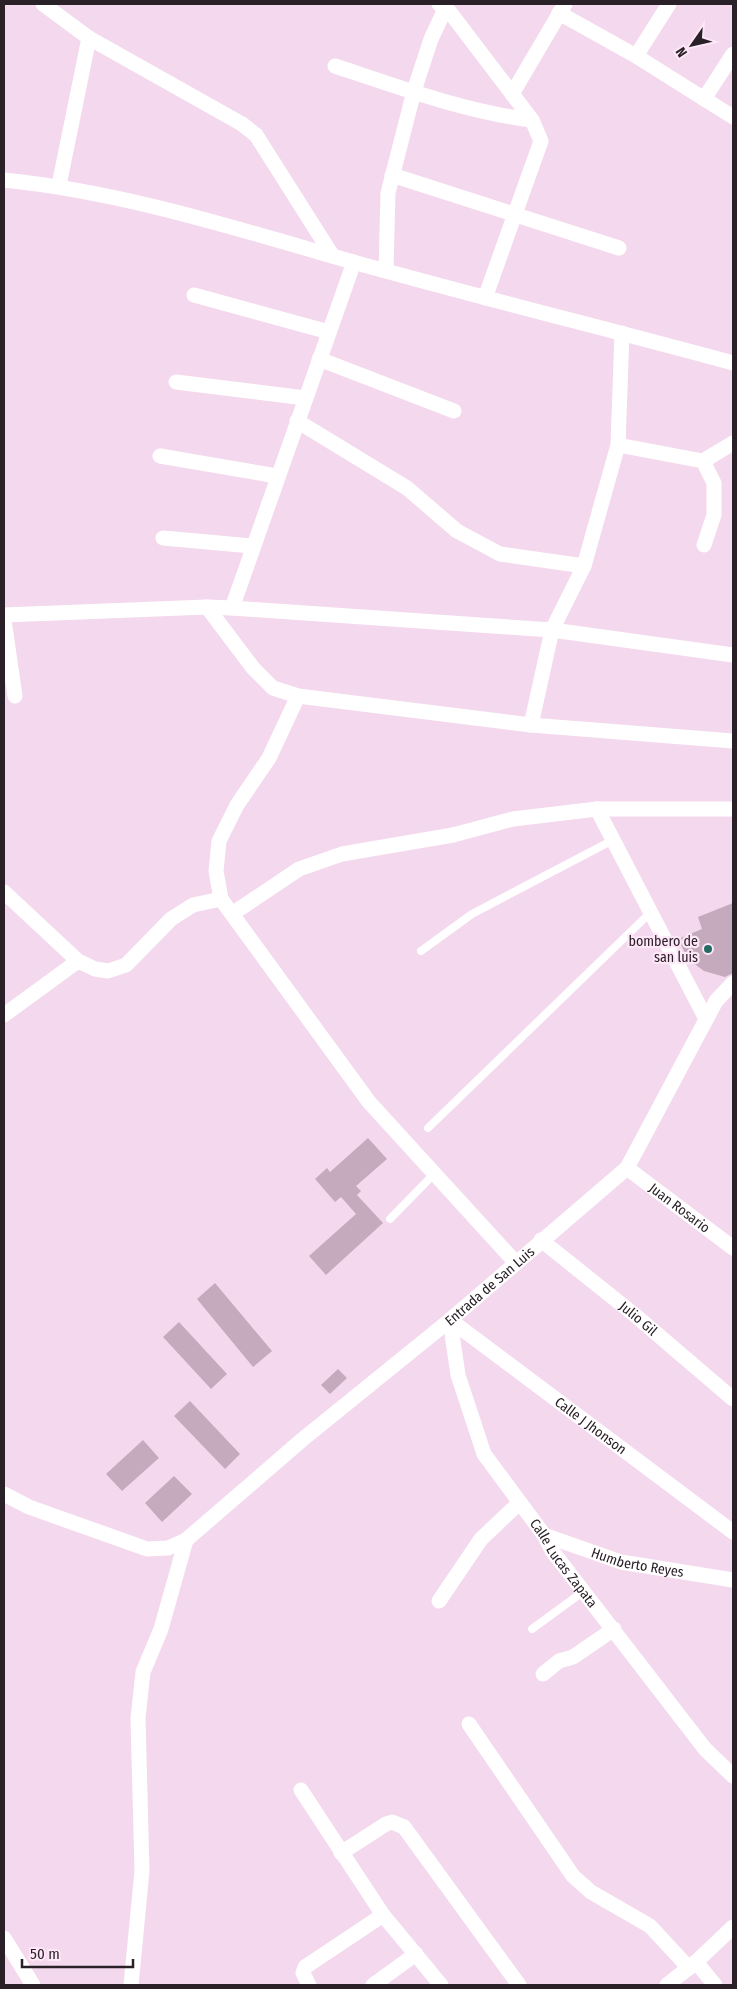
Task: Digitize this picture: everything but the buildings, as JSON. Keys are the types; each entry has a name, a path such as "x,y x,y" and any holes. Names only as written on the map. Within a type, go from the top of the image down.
{"street":[{"path":"43,4 89,38 242,124 256,135 332,255"},
{"path":"636,56 669,4"},
{"path":"386,270 388,194 392,175 414,91 443,6"},
{"path":"443,6 532,120 541,141 485,298"},
{"path":"512,94 562,9 733,117"},
{"path":"59,185 89,38"},
{"path":"704,99 733,54"},
{"path":"335,66 506,117 532,120"},
{"path":"392,175 619,248"},
{"path":"4,180 59,185 202,219 485,298 733,363"},
{"path":"232,608 252,546 354,262"},
{"path":"194,295 329,332"},
{"path":"531,725 552,630 584,566 618,445 622,333"},
{"path":"319,359 454,411"},
{"path":"176,382 305,398"},
{"path":"297,421 407,488 457,531 500,554 584,566"},
{"path":"618,445 703,461 733,444"},
{"path":"160,456 278,476"},
{"path":"703,461 714,483 714,515 704,545"},
{"path":"163,538 252,546"},
{"path":"207,607 253,668 273,688 298,696 531,725 733,741"},
{"path":"4,615 207,607 232,608 552,630 733,655"},
{"path":"4,620 15,696"},
{"path":"298,696 269,758 237,805 219,841 216,871 221,898 369,1102 516,1263"},
{"path":"232,914 299,869 323,860 453,835 513,819 597,809 733,809"},
{"path":"597,809 706,1019"},
{"path":"4,892 78,961 95,969 108,971 126,965 171,919 193,906 221,898"},
{"path":"4,1015 78,961"},
{"name":"Entrada de San Luis","path":"186,1540 303,1439 450,1320 627,1168 716,1000 733,983"},
{"name":"Juan Rosario","path":"627,1168 732,1245"},
{"name":"Julio Gil","path":"541,1240 636,1316 733,1399"},
{"name":"Calle Lucas Zapata","path":"450,1320 458,1375 484,1454 544,1535 554,1552 705,1749 733,1776"},
{"name":"Calle J Jhonson","path":"450,1320 733,1532"},
{"path":"4,1494 28,1507 147,1549 168,1548 186,1540"},
{"path":"439,1601 481,1539 519,1503"},
{"name":"Humberto Reyes","path":"544,1535 620,1562 733,1580"},
{"path":"131,1985 142,1872 138,1718 143,1672 161,1629 186,1540"},
{"path":"543,1674 559,1661 573,1657 614,1629"},
{"path":"470,1724 573,1876 592,1892 650,1926 715,1985"},
{"path":"301,1790 341,1853 384,1914 441,1985"},
{"path":"341,1853 386,1824 392,1822 404,1827 519,1985"},
{"path":"309,1985 303,1973 305,1967 384,1914"},
{"path":"666,1985 693,1965 733,1927"},
{"path":"4,1938 33,1985"},
{"path":"373,1985 416,1954"}],"lane":[{"path":"420,951 472,914 613,840"},
{"path":"428,1128 651,912"},
{"path":"390,1219 434,1174"},
{"path":"532,1629 584,1591"}],"place":[{"name":"bombero de san luis","path":"708,949"}]}
